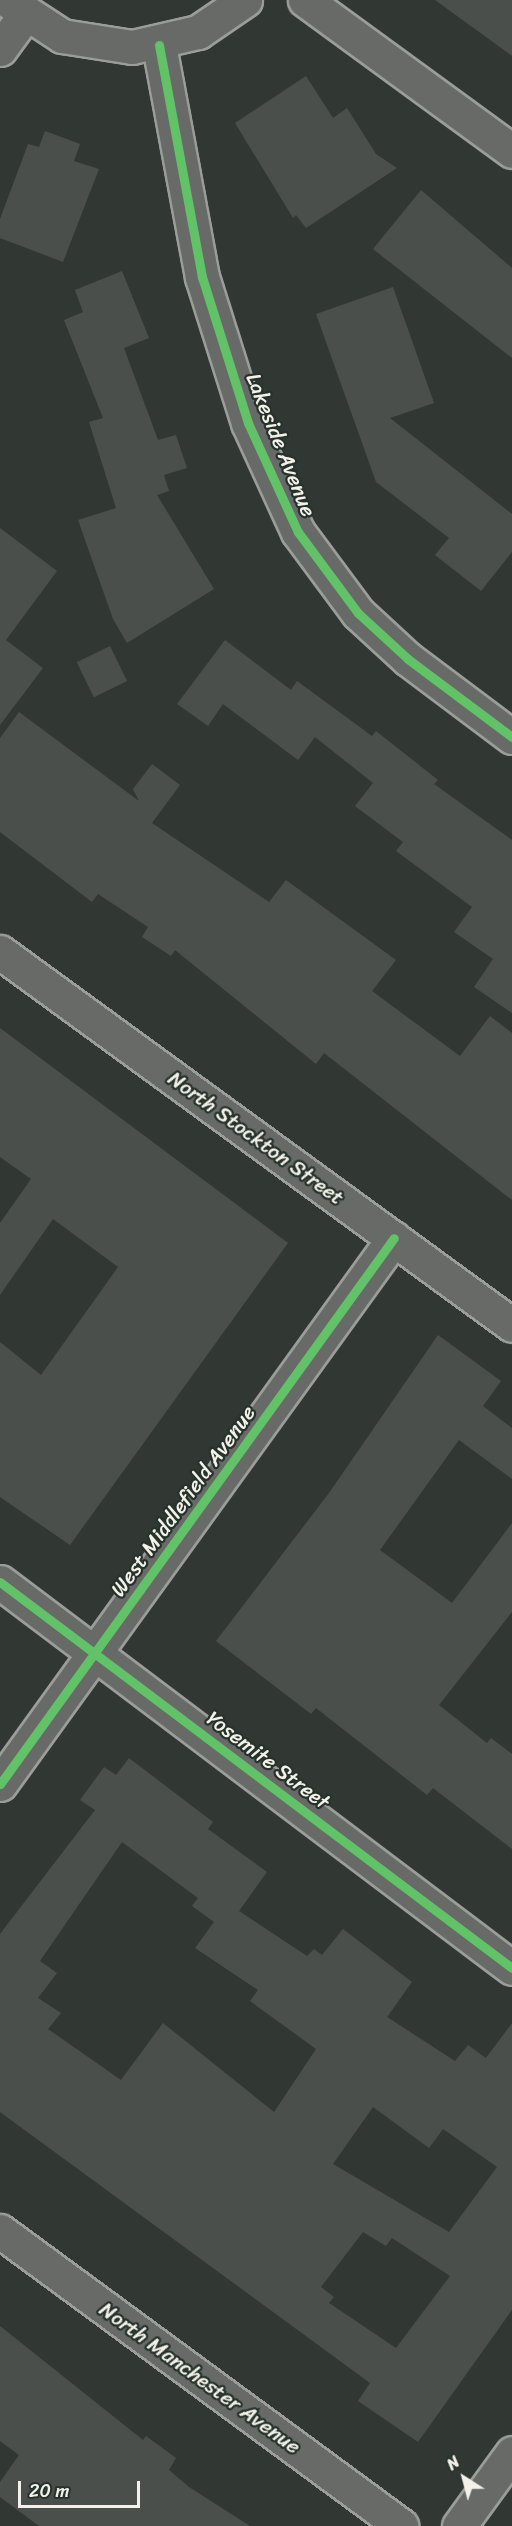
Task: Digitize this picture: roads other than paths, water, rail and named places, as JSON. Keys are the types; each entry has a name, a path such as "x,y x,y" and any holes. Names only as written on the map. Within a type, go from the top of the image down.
{"street":[{"path":"0,49 15,8 62,36 104,46 159,45 198,32 245,0"},
{"path":"305,0 512,151"},
{"name":"Lakeside Avenue","path":"159,45 201,277 248,423 298,532 358,613 408,659 512,737"},
{"name":"North Stockton Street","path":"0,952 512,1325"},
{"name":"West Middlefield Avenue","path":"0,1784 97,1653 394,1238"},
{"name":"Yosemite Street","path":"0,1582 512,1968"},
{"name":"North Manchester Avenue","path":"0,2231 401,2526"},
{"path":"459,2526 512,2453"}]}
